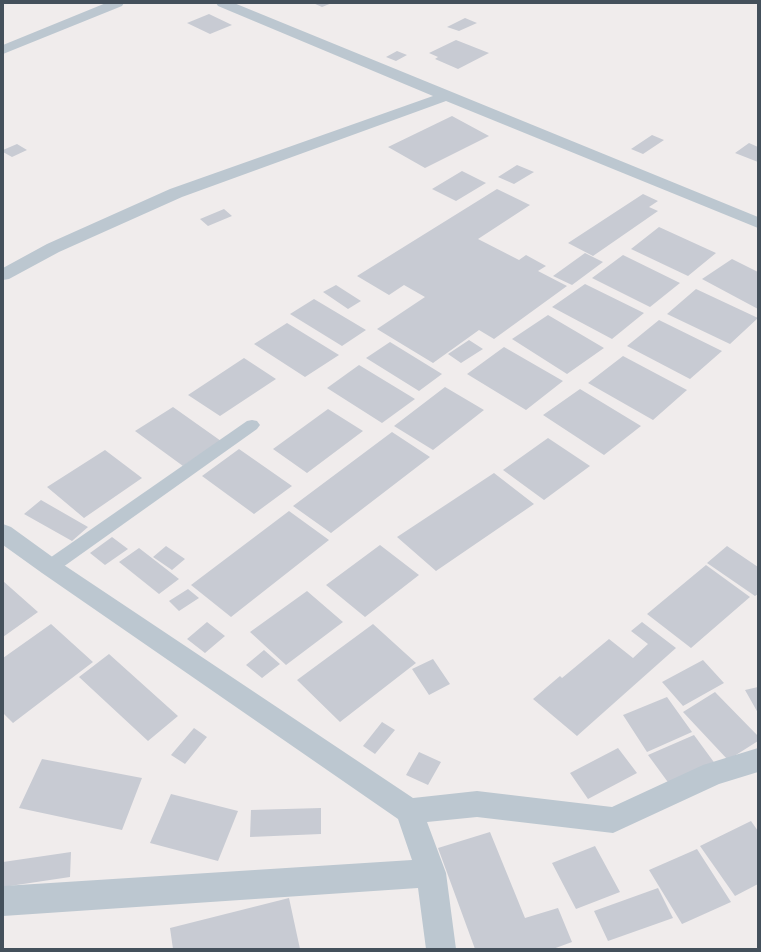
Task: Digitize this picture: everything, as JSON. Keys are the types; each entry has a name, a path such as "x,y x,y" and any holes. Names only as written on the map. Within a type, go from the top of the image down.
{"street":[{"path":"3,50 116,3"},
{"path":"224,3 446,96 758,222"},
{"path":"3,275 53,248 176,193 446,96"},
{"path":"3,532 50,567 408,811 431,873 441,949"},
{"path":"408,811 477,804 613,820 713,774 758,760"},
{"path":"3,901 431,873"}],"lane":[{"path":"50,567 252,425"}],"building":[{"path":"313,3 332,3 322,7"},
{"path":"209,14 232,25 210,34 187,23"},
{"path":"465,18 477,23 459,31 447,27"},
{"path":"456,40 489,53 458,69 435,59 438,57 429,53"},
{"path":"397,51 407,55 396,61 386,57"},
{"path":"452,116 489,136 425,168 388,147"},
{"path":"652,135 664,140 643,154 631,149"},
{"path":"749,143 758,147 758,162 735,153"},
{"path":"17,144 27,150 12,157 3,152 3,150"},
{"path":"517,165 534,172 514,184 498,177"},
{"path":"462,171 486,183 456,201 432,189"},
{"path":"497,189 530,205 478,239 519,260 526,255 546,266 538,271 567,286 494,339 479,330 433,363 377,329 425,297 404,285 389,295 357,276"},
{"path":"643,194 658,201 649,207 658,211 593,256 568,243"},
{"path":"224,209 232,216 208,226 200,219"},
{"path":"659,227 716,253 688,276 631,249"},
{"path":"585,253 603,262 572,285 553,276"},
{"path":"623,255 680,283 650,307 592,278"},
{"path":"732,259 758,272 758,309 702,279"},
{"path":"585,284 644,313 612,339 552,307"},
{"path":"336,285 361,301 348,309 323,292"},
{"path":"696,289 758,318 730,344 667,314"},
{"path":"314,299 366,330 342,346 290,314"},
{"path":"548,315 604,348 567,374 512,339"},
{"path":"659,320 722,351 690,379 627,346"},
{"path":"287,323 339,355 305,377 254,344"},
{"path":"469,340 483,349 461,363 448,354"},
{"path":"390,342 442,374 419,391 366,358"},
{"path":"504,347 563,381 526,410 467,374"},
{"path":"623,356 687,390 653,420 588,383"},
{"path":"244,358 276,379 220,416 188,395"},
{"path":"359,365 415,399 382,423 327,388"},
{"path":"445,387 484,410 433,450 394,426"},
{"path":"580,389 641,426 604,455 543,415"},
{"path":"173,407 221,441 183,466 135,431"},
{"path":"328,409 363,431 307,473 273,449"},
{"path":"392,432 430,457 331,533 293,506"},
{"path":"548,438 590,466 544,500 503,470"},
{"path":"239,449 292,486 254,514 202,476"},
{"path":"105,450 142,478 84,518 47,487"},
{"path":"494,473 534,504 436,571 397,537"},
{"path":"41,500 88,527 72,541 24,514"},
{"path":"289,511 329,540 231,617 191,585"},
{"path":"112,537 128,549 105,565 90,553"},
{"path":"380,545 419,575 365,617 326,585"},
{"path":"166,546 185,559 172,570 153,557"},
{"path":"727,546 758,567 758,594 755,596 707,563"},
{"path":"139,548 179,579 159,594 119,562"},
{"path":"706,565 750,597 691,648 647,614"},
{"path":"3,581 38,612 3,637"},
{"path":"188,589 199,598 179,611 169,601"},
{"path":"307,591 343,622 286,665 250,632"},
{"path":"207,622 225,636 205,653 187,639"},
{"path":"642,622 676,648 577,736 533,699 560,676 562,678 609,639 633,658 648,644 631,631"},
{"path":"51,624 93,662 13,723 3,713 3,658"},
{"path":"373,624 416,663 340,722 297,680"},
{"path":"264,650 280,664 262,678 246,665"},
{"path":"109,654 178,716 148,741 79,677"},
{"path":"433,659 450,684 429,695 412,669"},
{"path":"703,660 724,683 683,706 662,682"},
{"path":"758,687 758,713 745,690"},
{"path":"715,692 758,736 758,741 728,760 683,712"},
{"path":"667,697 692,732 647,752 623,715"},
{"path":"382,722 395,730 375,754 363,746"},
{"path":"194,728 207,737 185,764 171,755"},
{"path":"694,735 716,765 670,785 648,755"},
{"path":"618,748 637,773 588,799 570,773"},
{"path":"419,752 441,762 428,785 406,775"},
{"path":"42,759 142,778 122,830 19,808"},
{"path":"171,794 238,811 218,861 150,843"},
{"path":"321,808 321,834 250,837 251,810"},
{"path":"751,821 758,831 758,884 735,896 700,846"},
{"path":"490,832 525,918 558,908 572,942 553,949 475,949 438,848"},
{"path":"595,846 620,892 576,909 552,863"},
{"path":"697,849 731,902 682,924 649,870"},
{"path":"71,852 70,877 3,887 3,862"},
{"path":"658,888 673,918 608,941 594,911"},
{"path":"289,898 300,949 173,949 170,928"}]}
